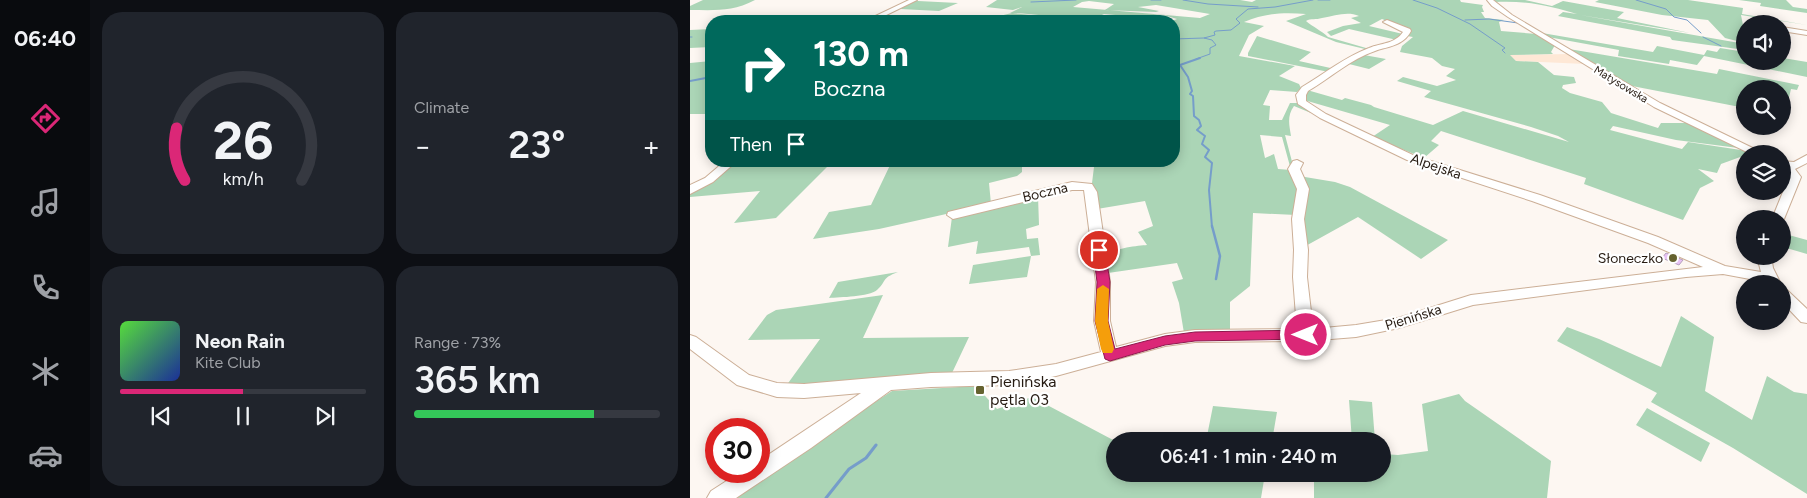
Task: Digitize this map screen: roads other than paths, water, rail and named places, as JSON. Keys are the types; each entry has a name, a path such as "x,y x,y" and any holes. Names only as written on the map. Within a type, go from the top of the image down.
{"street":[{"path":"882,15 914,0"},
{"name":"Matysowska","path":"1490,0 1510,16 1657,105 1741,145"},
{"name":"Alpejska","path":"1387,22 1407,31 1405,36 1394,43 1363,54 1305,89 1301,95 1301,102 1323,116 1403,154 1653,240 1723,270"},
{"path":"1791,31 1807,33"},
{"path":"1791,165 1797,165 1807,158"},
{"path":"1297,163 1294,168 1303,189 1298,219 1301,250 1300,277 1306,335"},
{"path":"690,190 709,180 725,167"},
{"path":"1791,170 1794,172 1795,177 1791,187"},
{"name":"Boczna","path":"953,215 1072,186 1088,187 1091,192 1104,282 1102,321 1110,356"},
{"name":"Pienińska","path":"690,341 743,380 777,390 804,391 887,384 1009,378 1056,370 1165,340 1195,336 1306,335 1380,327 1399,323 1471,300 1723,270 1746,275"},
{"path":"1791,302 1807,318"},
{"path":"718,498 804,442 887,384"}],"waterway":[{"path":"1031,2 1076,0"},
{"path":"1151,0 1161,0"},
{"path":"1183,0 1208,4 1258,7"},
{"path":"1204,38 1215,35 1214,32 1216,31 1231,30 1240,23 1236,19 1248,9 1275,7 1313,0"},
{"path":"1318,0 1330,0"},
{"path":"1413,0 1437,8 1470,24 1505,48 1502,50 1505,53"},
{"path":"1636,0 1666,9 1674,17 1687,20 1701,33"},
{"path":"1465,20 1489,19 1518,23"},
{"path":"1703,37 1721,46"},
{"path":"1180,39 1204,38"},
{"path":"1196,59 1210,54 1210,48 1216,45 1212,40 1204,38"},
{"path":"1200,58 1180,65 1188,77 1192,91 1190,94 1193,96 1194,116 1199,120 1201,126 1197,130 1205,136 1202,144 1209,150 1205,157 1212,163 1209,190 1212,227"},
{"path":"690,81 705,78"},
{"path":"1212,226 1220,256 1216,279"},
{"path":"826,498 849,469 866,458 876,445"}],"place":[{"name":"Słoneczko","path":"1673,258"},
{"name":"Pienińska pętla 03","path":"980,390"}]}
